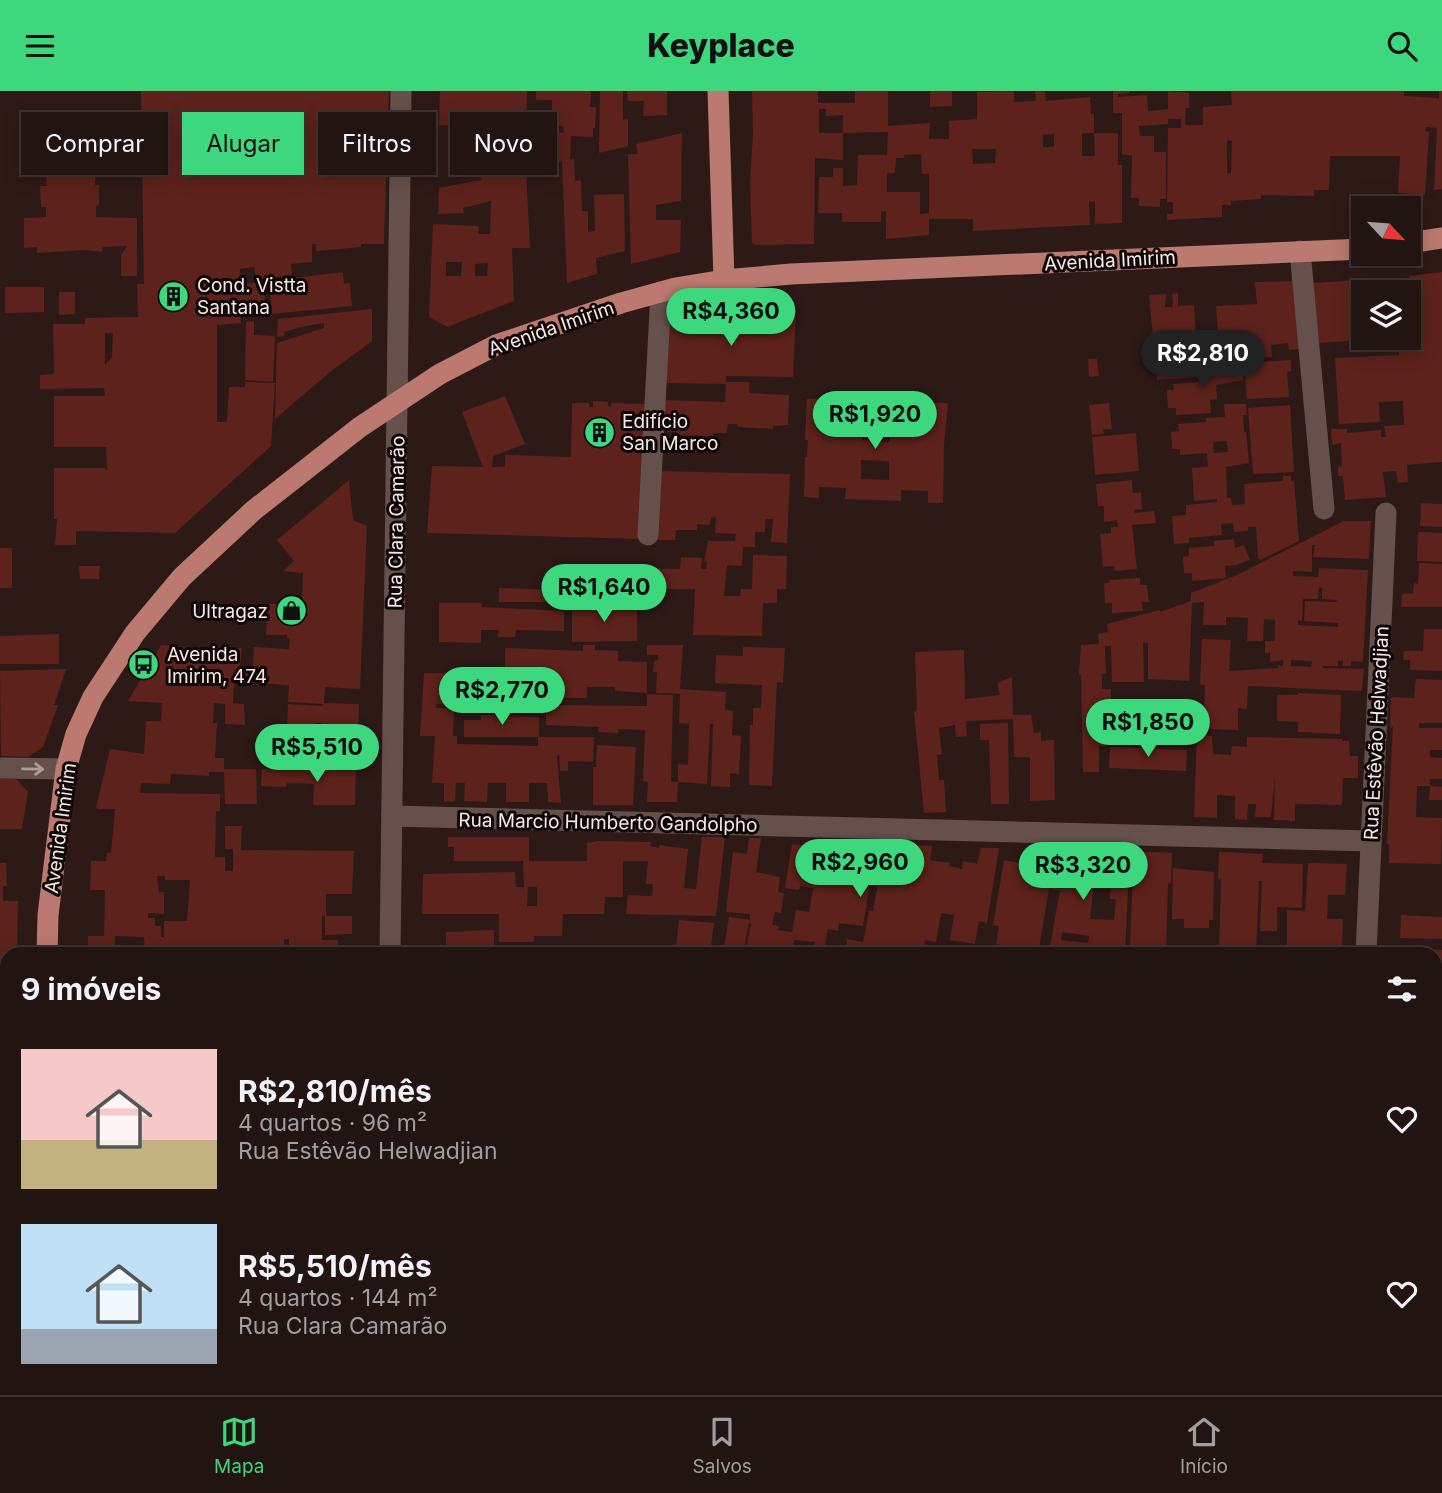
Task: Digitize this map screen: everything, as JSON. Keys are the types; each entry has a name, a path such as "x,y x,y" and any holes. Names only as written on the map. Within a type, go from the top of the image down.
{"main road":[{"path":"718,91 724,280"},
{"path":"1421,241 1442,238"},
{"name":"Avenida Imirim","path":"47,947 48,915 66,769 76,734 93,697 135,633 183,576 254,510 360,427 440,374 496,345 661,292 724,280 791,274 1351,249"}],"street":[{"name":"Rua Clara Camarão","path":"390,947 401,91"},
{"path":"1300,251 1324,509"},
{"path":"648,535 661,292"},
{"name":"Rua Estêvão Helwadjian","path":"1366,947 1386,513"},
{"path":"0,768 66,769"},
{"name":"Rua Marcio Humberto Gandolpho","path":"392,816 1371,841"}],"building":[{"name":"Cond. Vistta Santana","path":"141,91 389,91 388,112 318,112 318,175 386,175 384,244 361,244 361,247 316,251 316,244 312,244 312,262 291,264 292,275 256,279 254,267 240,269 241,284 263,282 266,311 254,313 252,301 239,302 241,323 217,325 217,422 227,422 229,387 245,387 245,382 275,383 271,446 175,533 76,531 76,545 55,545 57,519 54,519 54,468 105,468 107,471 106,447 54,447 54,396 105,396 104,388 40,389 40,375 54,374 53,324 85,324 85,318 138,317 137,284 144,284 142,175 168,175 168,112 141,112","holes":["105,333 113,333 112,357 105,365"]},
{"path":"440,91 527,91 527,112 450,112 450,125 439,125"},
{"path":"536,91 591,91 590,107 596,107 593,137 571,136 570,160 574,159 575,181 581,180 582,211 588,211 588,232 595,231 594,195 624,194 625,251 596,258 597,274 567,283 562,161 557,162 557,133 564,133 563,126 557,126 557,112 552,112 552,100 536,100"},
{"path":"600,91 623,91 623,120 628,119 628,146 599,153"},
{"path":"627,91 667,91 667,115 643,116 644,101 628,101"},
{"path":"752,91 818,91 818,103 855,103 855,91 888,91 888,126 930,123 929,139 949,139 949,121 977,119 977,92 1014,91 1014,102 1036,101 1035,91 1045,91 1046,101 1090,97 1094,133 1118,133 1118,165 1122,165 1122,223 1095,224 1095,201 1089,202 1090,225 973,231 973,219 929,219 929,235 886,239 886,211 881,212 881,222 842,222 842,213 818,213 819,177 833,177 833,168 843,168 843,186 857,185 858,155 887,155 888,132 843,133 843,160 815,158 814,244 756,245 752,243 750,183","holes":["819,109 826,109 826,116 843,115 843,133 819,133","1082,133 1094,133 1095,156 1082,156","1054,134 1054,147 1043,147 1043,135","972,149 996,149 995,163 973,164","921,154 922,174 929,174 929,213 920,214 920,192 887,192 887,173 895,173 896,158 904,158 904,155"]},
{"path":"930,91 952,91 952,106 930,107"},
{"path":"1113,91 1130,91 1118,94 1118,97 1147,95 1148,111 1168,109 1168,91 1189,93 1185,125 1203,125 1203,107 1232,105 1231,91 1404,91 1404,96 1439,98 1439,91 1442,91 1442,189 1434,190 1437,128 1426,127 1425,131 1429,132 1425,195 1398,193 1400,156 1330,156 1329,190 1314,190 1314,196 1261,195 1261,199 1231,201 1231,205 1222,205 1222,217 1167,220 1167,214 1173,214 1173,202 1167,202 1168,128 1181,128 1181,119 1168,119 1168,124 1139,126 1140,136 1154,136 1154,152 1166,152 1166,199 1160,199 1160,207 1139,206 1139,198 1131,198 1132,155 1122,155 1122,113 1113,113","holes":["1227,140 1232,141 1231,173 1227,174"]},
{"path":"682,133 681,201 656,205 656,220 681,220 680,252 631,264 628,154 638,154 636,144"},
{"path":"95,175 95,185 99,185 96,217 137,218 137,276 121,276 121,255 127,246 103,247 102,252 85,250 37,253 37,247 24,248 24,218 46,217 46,207 41,207 40,186 47,186 46,176 24,176"},
{"path":"480,175 526,175 530,248 512,248 514,301 447,327 429,317 433,224 479,226 478,234 490,234 491,201 463,208 464,213 438,214 439,188 481,180","holes":["446,262 462,262 461,276 446,276","488,263 487,276 475,276 475,264"]},
{"path":"343,272 344,284 350,283 352,306 272,314 270,292 295,289 294,278"},
{"path":"1442,272 1442,462 1407,465 1408,482 1398,483 1396,471 1383,472 1386,497 1345,500 1343,476 1338,476 1338,467 1342,466 1341,443 1332,445 1331,429 1347,429 1347,433 1381,430 1381,437 1386,437 1384,426 1404,425 1403,401 1379,402 1380,422 1339,424 1335,358 1399,355 1399,350 1421,350 1421,280 1409,280 1409,276"},
{"path":"1393,278 1393,280 1361,280"},
{"path":"1296,281 1300,349 1289,350 1288,343 1271,345 1272,357 1260,357 1260,349 1220,354 1216,306 1257,304 1255,282"},
{"path":"1351,281 1351,341 1318,343 1313,283"},
{"path":"5,287 44,287 44,312 5,313"},
{"path":"59,292 75,292 75,314 59,315"},
{"path":"1178,293 1178,306 1194,305 1196,338 1199,338 1201,356 1196,357 1198,377 1157,380 1149,295 1166,294 1165,307 1173,307 1172,294"},
{"path":"372,309 372,341 330,372 275,419 277,343 324,328 324,323 301,327 277,337 278,319"},
{"path":"796,310 793,377 726,376 726,384 666,383 668,324"},
{"path":"254,321 254,335 275,336 273,382 245,380 246,322"},
{"path":"1088,359 1097,359 1099,376 1089,377"},
{"path":"1242,359 1243,380 1216,385 1217,399 1210,400 1211,413 1176,415 1176,408 1168,408 1167,390 1174,390 1173,384 1205,382 1205,376 1222,375 1220,360"},
{"path":"1291,360 1291,371 1287,372 1289,397 1247,399 1244,363"},
{"path":"726,382 749,382 749,393 789,395 788,425 773,426 773,429 728,424 727,433 713,433 713,436 677,435 678,432 662,431 663,400 725,402"},
{"path":"505,396 525,444 493,456 492,467 505,467 505,455 571,457 572,403 589,403 589,407 593,407 593,401 608,402 611,407 611,403 647,404 642,539 427,533 432,466 483,467 462,412"},
{"path":"807,399 822,399 822,411 848,412 850,401 906,402 905,414 932,415 933,403 948,403 943,503 928,503 928,491 901,490 901,501 845,499 846,488 819,487 819,498 804,497 808,440 805,440","holes":["863,422 890,424 890,442 862,440","861,460 889,461 889,480 861,479"]},
{"path":"1109,403 1112,429 1103,429 1104,434 1092,435 1089,405"},
{"path":"1224,404 1246,404 1247,415 1243,415 1249,463 1226,467 1227,498 1231,498 1232,505 1245,504 1244,484 1283,481 1283,476 1291,476 1291,481 1294,480 1299,541 1260,560 1256,527 1248,527 1248,531 1234,532 1233,523 1221,524 1222,535 1189,538 1189,543 1174,544 1172,516 1186,515 1186,505 1217,502 1217,499 1194,501 1192,468 1208,467 1207,453 1180,455 1180,449 1172,449 1171,432 1179,431 1178,424 1206,422 1206,418 1225,417","holes":["1227,441 1228,452 1214,453 1213,442"]},
{"path":"1290,405 1294,472 1253,474 1248,408"},
{"path":"1136,433 1139,471 1095,475 1092,437"},
{"path":"657,471 790,474 787,543 771,542 773,519 765,519 765,532 755,532 755,547 743,547 742,566 727,565 724,596 740,596 741,589 752,589 753,555 787,556 786,589 777,589 777,603 763,603 762,636 693,635 695,589 642,589 642,568 680,569 681,557 702,558 701,569 706,569 707,562 704,561 708,541 735,541 736,534 715,533 716,518 711,517 710,525 697,524 697,530 676,530 675,540 655,540"},
{"path":"349,480 353,520 367,526 360,689 325,687 324,703 359,704 358,728 322,727 322,723 316,723 315,728 298,726 298,730 287,729 288,704 323,704 288,702 289,685 234,682 233,703 244,704 245,725 225,724 225,704 214,703 213,723 217,723 215,758 224,758 224,769 256,769 257,804 225,804 224,772 209,772 209,776 171,774 170,784 141,783 140,793 220,794 220,811 216,811 215,857 225,857 225,871 233,871 233,849 225,849 225,826 242,826 241,850 354,851 352,894 326,894 326,916 322,916 322,940 338,940 338,947 289,947 289,939 284,939 284,947 145,947 144,937 115,936 115,947 88,947 88,936 104,936 105,890 90,890 91,861 106,861 107,853 111,853 115,809 96,807 110,749 144,754 146,721 161,721 162,703 128,701 161,645 187,647 185,656 203,657 203,647 242,648 240,667 253,667 254,647 289,649 290,639 287,635 266,635 268,604 302,603 303,573 283,571 294,561 277,540","holes":["157,876 165,876 165,880 190,880 187,921 164,921 164,937 161,937 161,926 155,926 155,918 148,918 148,913 164,914 164,892 159,892"]},
{"path":"1132,480 1133,493 1141,492 1142,509 1134,510 1135,513 1154,511 1156,523 1132,525 1137,569 1115,571 1114,566 1103,567 1100,534 1111,533 1111,527 1118,527 1117,520 1104,522 1104,506 1098,506 1096,484"},
{"path":"1421,503 1442,504 1442,527 1420,526"},
{"path":"1344,521 1371,521 1369,559 1313,557 1315,545 1312,545 1312,572 1293,571 1293,576 1318,577 1319,568 1368,570 1363,662 1351,661 1351,666 1343,666 1343,661 1338,661 1338,666 1323,666 1364,669 1362,691 1248,686 1247,709 1238,708 1238,730 1204,729 1205,685 1200,684 1202,639 1231,640 1229,671 1278,668 1278,665 1283,666 1283,660 1270,662 1270,653 1265,653 1265,641 1275,641 1275,620 1264,619 1263,641 1247,641 1248,618 1226,617 1226,625 1203,625 1204,602 1192,603 1189,681 1148,679 1148,643 1143,642 1144,682 1112,682 1111,646 1105,646 1106,674 1102,674 1102,689 1111,689 1111,702 1173,703 1172,707 1191,707 1190,744 1130,743 1130,733 1110,733 1109,742 1105,742 1105,746 1099,746 1099,772 1083,772 1081,674 1079,675 1081,645 1099,644 1098,634 1108,632 1107,624 1160,612 1191,601 1191,593 1237,575","holes":["1319,587 1322,588 1322,599 1337,600 1305,601 1304,621 1338,623 1338,627 1298,625 1298,620 1302,621 1303,599 1318,599","1291,660 1312,661 1311,667 1291,666"]},
{"path":"1418,532 1442,533 1442,562 1417,561"},
{"path":"1234,539 1235,548 1244,545 1250,560 1225,566 1226,578 1192,581 1192,573 1184,573 1183,557 1189,556 1189,548 1214,546 1214,541"},
{"path":"0,548 12,548 12,588 0,588"},
{"path":"1419,563 1442,564 1442,607 1401,607 1402,594 1413,593 1414,583 1418,584"},
{"path":"79,566 100,566 99,579 80,579"},
{"path":"1140,578 1140,585 1147,585 1149,602 1142,602 1143,611 1112,613 1112,603 1105,603 1104,583 1110,583 1109,580"},
{"path":"499,588 556,590 556,602 499,602"},
{"path":"439,603 482,603 481,607 564,611 564,631 516,630 515,637 498,637 499,630 481,630 481,643 439,642"},
{"path":"572,606 637,606 637,641 572,642"},
{"path":"1424,629 1442,629 1442,671 1410,670 1410,660 1403,660 1404,651 1423,651"},
{"path":"59,634 59,664 0,664 0,636"},
{"path":"583,645 595,645 595,650 618,651 618,661 647,662 647,693 615,691 615,687 587,687 587,698 496,697 496,705 436,704 436,708 454,708 453,736 457,736 457,744 538,746 538,737 594,737 593,762 568,761 568,771 560,771 559,755 557,756 561,803 548,802 547,783 529,783 529,802 506,802 506,783 488,783 487,802 464,801 465,783 456,783 455,801 444,802 444,783 432,783 435,736 420,736 424,673 505,674 505,648 583,651"},
{"path":"647,645 683,645 680,689 726,692 725,710 733,711 732,735 741,736 739,774 730,773 730,787 711,786 713,724 710,724 707,784 678,782 678,764 688,765 689,724 679,723 680,694 656,693 657,672 653,672 654,661 658,660 658,655 647,655"},
{"path":"743,647 785,648 783,683 777,682 772,786 749,785 750,725 753,725 753,708 761,708 762,685 715,683 716,655 743,656"},
{"path":"964,650 965,699 1000,695 997,683 1012,677 1013,715 1031,715 1034,733 1041,732 1041,741 1054,740 1055,800 1030,801 1030,757 1014,757 1013,719 966,721 967,736 956,737 955,725 939,728 942,754 937,755 939,780 944,780 946,812 924,813 914,712 917,711 915,652"},
{"path":"66,669 54,705 58,705 43,747 28,757 1,756 0,671"},
{"path":"1416,679 1442,680 1442,723 1419,723 1419,728 1442,728 1442,750 1430,750 1430,757 1442,758 1442,779 1430,779 1430,786 1417,786 1416,817 1442,818 1441,864 1389,863 1387,844 1393,727 1390,726 1391,697 1414,698"},
{"path":"647,694 673,695 671,782 678,782 677,802 647,802 648,782 643,781 645,730 618,729 618,733 598,732 599,727 546,725 546,705 647,706"},
{"path":"1277,695 1341,695 1340,734 1298,732 1298,722 1277,721"},
{"path":"481,715 539,717 539,737 464,737 464,720 481,720"},
{"path":"1008,723 1009,804 991,804 989,740 980,740 980,724"},
{"path":"1197,735 1212,736 1213,754 1231,755 1232,746 1247,747 1247,737 1342,739 1349,741 1350,756 1358,756 1358,778 1343,778 1342,805 1295,804 1295,821 1274,820 1275,776 1271,817 1255,817 1256,804 1248,804 1247,820 1235,819 1235,796 1217,795 1217,818 1194,817"},
{"path":"597,745 636,747 633,805 593,805 593,767 596,767"},
{"path":"1110,747 1187,750 1186,771 1109,768"},
{"path":"262,769 356,770 355,805 313,805 314,784 261,786"},
{"path":"0,779 16,779 28,792 22,829 0,829"},
{"path":"1430,786 1442,787 1442,800 1429,800"},
{"path":"448,837 529,837 529,861 587,861 587,843 651,842 650,846 659,848 659,845 688,849 684,888 696,889 702,837 725,837 716,916 626,914 628,895 652,896 653,884 646,884 648,861 623,861 623,897 605,897 604,914 563,914 562,936 534,936 534,942 499,942 499,914 422,914 423,874 515,872 516,887 524,887 523,861 454,861 454,847 448,847","holes":["528,887 537,887 537,906 527,906"]},
{"path":"749,838 761,838 756,872 780,877 778,892 784,893 781,913 775,912 772,925 779,926 778,930 792,932 796,910 809,912 813,888 785,888 792,844 807,846 806,855 841,858 844,842 932,846 930,860 950,863 949,866 962,869 963,861 977,864 981,848 999,848 987,923 979,921 975,944 950,940 954,915 941,913 936,942 925,940 923,947 846,947 847,939 863,942 869,911 873,911 882,860 878,860 879,850 873,850 863,926 839,923 838,931 828,929 824,947 815,947 815,942 794,940 793,947 746,947 749,923 744,947 724,947 729,917 750,920 750,914 726,912 733,852 747,854"},
{"path":"1032,848 1098,850 1090,919 1114,920 1116,899 1110,899 1112,858 1129,859 1129,851 1172,853 1166,947 1130,947 1133,869 1129,869 1125,947 1050,947 1060,891 1049,889 1039,947 1009,947 996,944 999,926 993,925 1004,860 1030,865","holes":["1062,932 1089,936 1088,943 1061,940"]},
{"path":"1219,852 1263,854 1262,863 1303,864 1302,908 1277,907 1277,931 1260,931 1262,881 1259,881 1256,947 1219,947 1221,880 1218,879"},
{"path":"0,863 6,863 7,886 3,886 3,901 18,901 17,947 0,947"},
{"path":"1308,863 1347,864 1345,895 1328,895 1327,919 1343,919 1342,947 1287,947 1287,910 1305,911"},
{"path":"1173,868 1214,872 1213,920 1209,920 1209,928 1184,928 1184,919 1172,919"},
{"path":"1401,915 1442,917 1442,939 1400,938"},
{"path":"325,916 352,916 352,934 325,935"},
{"path":"679,920 714,923 711,947 676,947"},
{"path":"494,930 494,947 446,947 446,932"},
{"path":"1383,945 1425,946 1425,947"},
{"path":"668,946 668,947 594,947"}],"place":[{"name":"Cond. Vistta Santana","path":"174,296"},
{"name":"Edifício San Marco","path":"599,432"},
{"name":"Ultragaz","path":"291,611"},
{"name":"Avenida Imirim, 474","path":"144,665"}]}
